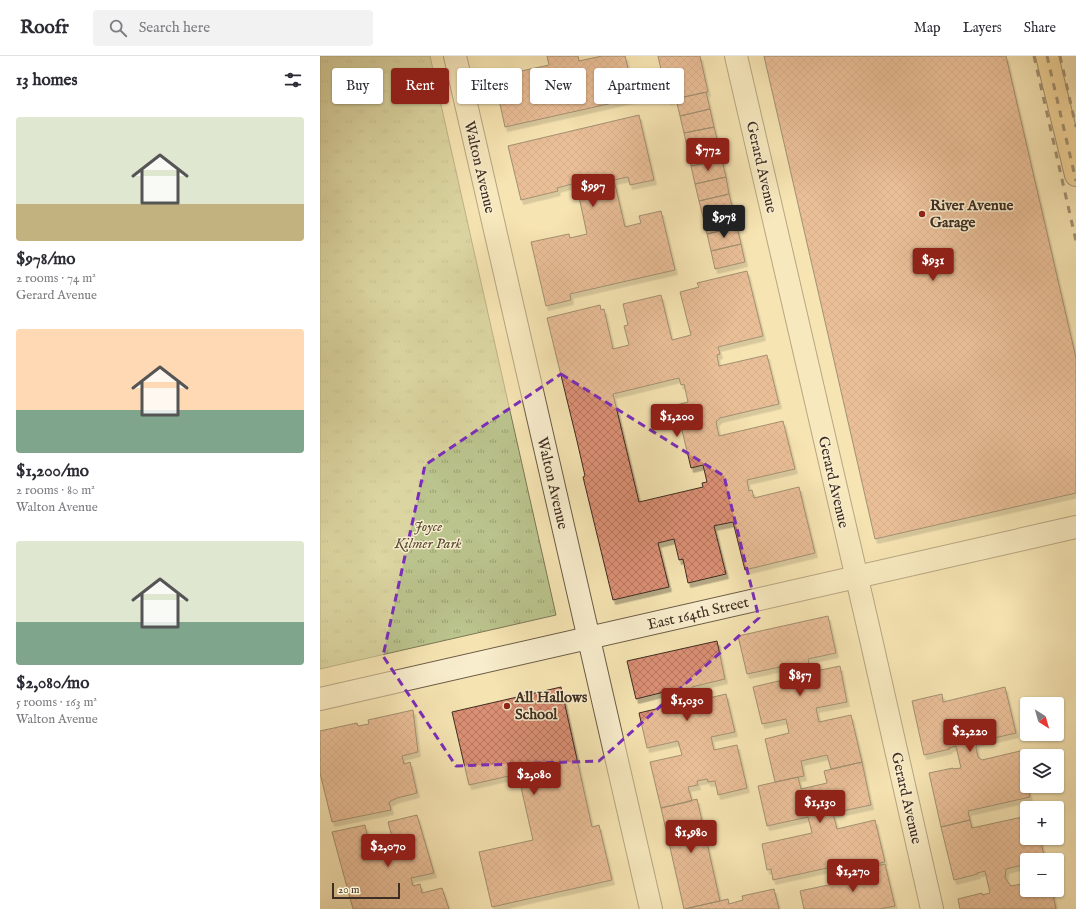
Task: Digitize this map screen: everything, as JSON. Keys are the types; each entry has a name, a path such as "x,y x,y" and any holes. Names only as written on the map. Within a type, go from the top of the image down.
{"main road":[{"path":"1047,56 1076,175"}],"street":[{"name":"Walton Avenue","path":"455,56 651,909"},
{"name":"Gerard Avenue","path":"736,56 870,633 932,909"},
{"name":"East 164th Street","path":"320,699 1076,527"}],"highlighted area":[{"path":"561,374 724,476 759,618 599,761 456,766 383,656 425,465"}],"green space":[{"name":"Joyce Kilmer Park","path":"320,56 430,56 433,68 391,68 391,104 441,104 556,615 320,669"}],"building":[{"path":"547,56 578,56 579,61 602,56 625,56 628,68 594,68 594,104 608,104 505,127 500,104 522,104 522,71 530,69 530,104 586,104 586,68 535,68 549,65"},
{"path":"658,56 700,56 708,92 684,97 684,68 661,68"},
{"name":"River Avenue Garage","path":"764,56 1006,56 1076,358 1076,493 875,539"},
{"path":"706,92 710,109 680,116 677,104 684,104 684,97"},
{"path":"710,109 714,127 684,133 680,116"},
{"path":"639,115 654,180 630,185 628,177 614,180 625,227 641,223 639,216 661,211 675,270 570,294 571,300 546,306 531,242 569,234 570,238 587,234 576,183 557,188 558,191 521,200 508,146"},
{"path":"714,127 718,143 688,150 684,133"},
{"path":"718,143 722,160 691,166 688,150"},
{"path":"722,160 726,177 695,184 691,166"},
{"path":"726,177 729,194 699,201 695,184"},
{"path":"729,194 733,210 703,217 699,201"},
{"path":"733,210 737,227 707,234 703,217"},
{"path":"737,227 741,244 711,251 707,234"},
{"path":"741,244 745,262 715,269 711,251"},
{"path":"747,271 763,336 718,347 720,354 717,355 719,366 767,355 779,404 720,418 716,422 719,436 783,421 795,469 747,480 749,491 752,490 754,498 799,487 815,553 745,570 733,522 718,525 714,526 726,574 688,583 683,559 679,560 674,539 658,543 669,587 613,600 547,318 600,305 601,310 604,309 613,349 629,345 624,326 628,325 623,304 661,295 672,340 691,335 680,292 699,287 697,283","holes":["679,378 681,385 684,384 688,402 676,405 691,468 703,465 707,482 702,483 703,487 639,502 613,394"]},
{"path":"828,616 836,653 808,659 811,672 840,666 847,702 816,708 819,722 851,715 862,762 831,769 827,755 801,761 804,776 775,782 765,739 789,733 786,719 762,724 753,687 783,680 780,667 747,674 738,636"},
{"path":"717,641 725,679 692,687 696,701 726,694 735,732 711,737 714,750 737,745 747,788 718,795 715,781 708,782 707,779 697,781 698,785 688,787 692,801 661,808 650,762 682,755 678,741 647,748 639,713 668,706 664,692 636,699 627,661"},
{"path":"561,687 592,827 599,825 612,880 492,907 479,852 533,840 518,774 469,785 452,712"},
{"path":"1005,687 1016,733 977,742 976,748 978,757 982,760 1020,751 1020,793 1029,793 1030,797 968,811 970,820 941,827 929,773 953,768 961,768 956,746 949,748 950,749 924,755 912,701 942,694 943,702"},
{"path":"413,710 418,752 402,756 404,764 410,762 417,793 397,798 389,802 391,810 332,822 320,773 320,731 357,723 358,726 369,724 368,720"},
{"path":"862,762 871,805 833,813 837,829 875,820 885,862 847,870 845,864 773,880 771,869 767,870 762,844 812,833 808,817 767,826 758,786 798,777 801,789 827,783 824,771"},
{"path":"697,799 720,901 684,909 661,808"},
{"path":"417,815 434,873 411,878 413,886 420,884 422,893 442,888 449,909 353,909 332,832 365,825 369,844 379,841 381,847 393,841 388,822"},
{"path":"1020,818 1020,845 1042,845 1043,853 1020,853 1020,866 1006,869 1005,878 1011,886 1020,884 1020,897 1053,897 1056,909 960,909 958,899 982,893 982,895 990,893 985,871 954,880 941,827 970,820 972,828"},
{"path":"885,864 895,906 880,909 804,909 800,891 861,878 859,870"},
{"path":"774,889 779,909 685,909 728,899 729,904 743,900 742,896"}],"railway":[{"path":"1034,56 1076,241"},
{"path":"1047,56 1076,181"},
{"path":"1060,56 1076,127"}],"place":[{"name":"River Avenue Garage","path":"922,214"},
{"name":"All Hallows School","path":"507,706"}]}
